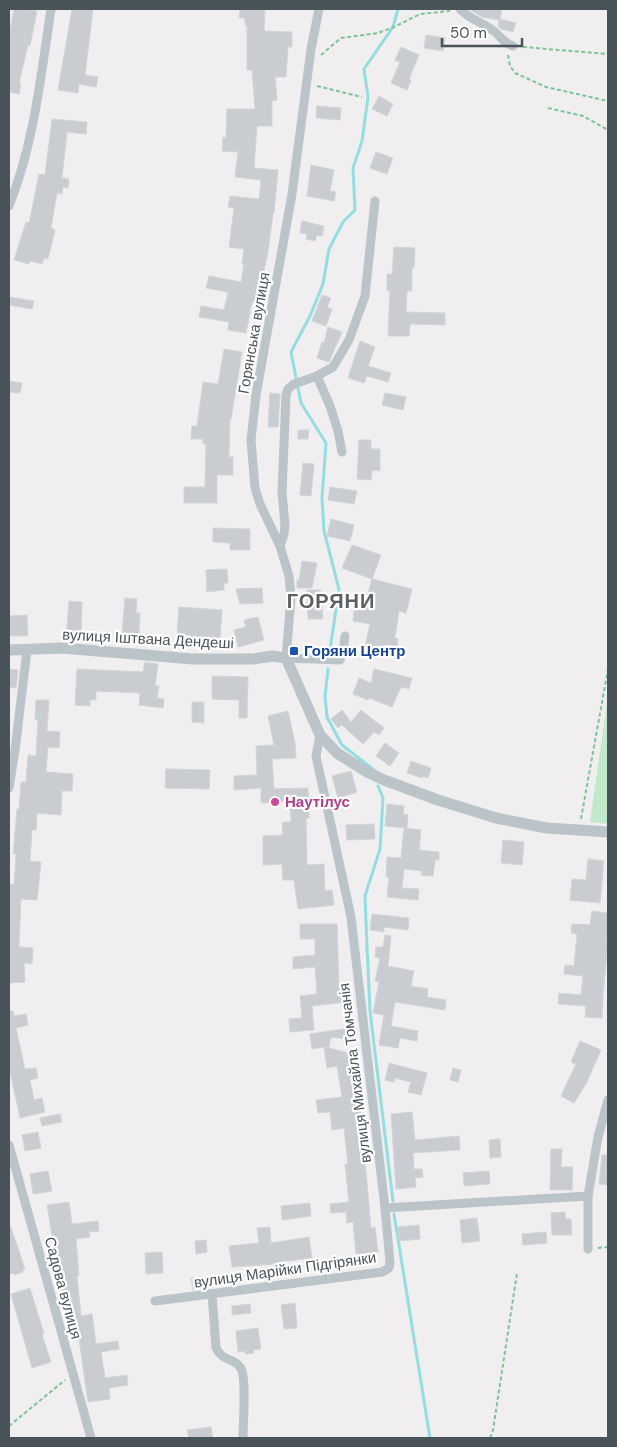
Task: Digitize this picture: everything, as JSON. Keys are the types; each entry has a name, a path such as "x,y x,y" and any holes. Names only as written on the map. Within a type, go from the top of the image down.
{"street":[{"path":"9,206 20,175 29,140 51,9"},
{"name":"Горянська вулиця","path":"286,658 291,597 289,576 280,546 254,488 251,440 256,395 292,194 308,67 319,9"},
{"path":"460,10 470,19 490,28 509,45"},
{"path":"280,546 285,525 282,492 286,395 288,389 298,383 317,376 333,367 349,340 365,296 375,201"},
{"path":"317,376 332,414 342,452"},
{"path":"345,636 344,652 340,660 286,658 320,735 337,753 350,763 384,780 463,809 496,818 547,828 608,832"},
{"name":"вулиця Іштвана Дендеші","path":"9,650 62,648 220,660 253,659 272,656 286,658"},
{"path":"9,788 27,650"},
{"name":"вулиця Михайла Томчанія","path":"320,735 316,756 351,917 384,1208"},
{"path":"588,1249 588,1196 598,1137 608,1100"},
{"name":"Садова вулиця","path":"9,1145 91,1438"},
{"path":"384,1208 588,1196"},
{"name":"вулиця Марійки Підгірянки","path":"155,1301 382,1272 389,1268 390,1262 384,1208"},
{"path":"212,1294 216,1348 225,1359 236,1362 244,1372 243,1438"}],"path":[{"path":"308,67 341,38 388,30 420,14 460,10"},
{"path":"608,54 509,45 510,66 515,73 546,87 608,101"},
{"path":"307,84 362,97"},
{"path":"548,108 583,116 608,130"},
{"path":"578,831 608,669"},
{"path":"490,1438 493,1430 517,1273"},
{"path":"9,1426 72,1375"}],"green space":[{"path":"608,695 608,824 590,822"}],"building":[{"path":"14,9 37,11 30,46 28,45 19,83 21,84 19,94 9,92 9,36"},
{"path":"72,9 93,9 85,75 98,77 96,87 79,84 78,93 58,90"},
{"path":"240,9 265,9 264,31 292,32 292,47 288,47 286,77 275,77 277,100 272,101 272,126 257,126 254,168 278,170 268,252 263,275 260,274 255,302 252,302 246,333 228,330 229,322 199,317 201,306 224,310 228,292 206,288 209,276 241,282 244,249 229,247 234,208 228,207 230,196 259,199 261,180 235,177 238,152 222,151 223,137 226,138 227,109 255,109 252,70 247,70 247,25 245,25 245,18 239,18"},
{"path":"469,9 502,9 500,19 516,23 513,32 501,29 498,26 499,20 482,17"},
{"path":"426,35 445,38 443,51 424,48"},
{"path":"401,47 419,55 409,79 411,80 407,90 391,83 400,62 395,60"},
{"path":"379,96 393,104 387,116 372,109"},
{"path":"317,106 341,108 340,120 316,118"},
{"path":"52,119 87,122 86,134 67,132 62,178 69,179 68,188 63,187 62,194 57,193 51,228 55,230 48,259 44,258 42,264 30,261 29,264 14,260 26,222 29,223 39,174 45,175"},
{"path":"376,152 393,158 387,174 370,168"},
{"path":"311,165 334,170 330,191 336,192 334,201 307,196"},
{"path":"302,221 324,226 322,236 317,235 315,241 306,239 307,234 300,233"},
{"path":"394,247 415,248 414,268 412,268 412,291 407,291 406,312 445,313 445,325 410,324 409,336 388,336 390,291 387,291 387,274 392,274"},
{"path":"322,295 331,298 327,307 332,309 326,326 312,321"},
{"path":"9,297 34,301 32,309 9,305"},
{"path":"328,327 342,332 329,362 317,358 322,342 324,343"},
{"path":"360,341 375,347 368,366 391,373 388,382 367,376 364,383 348,378"},
{"path":"224,349 242,352 230,419 229,457 233,457 233,475 217,475 217,503 184,503 184,487 205,487 206,444 203,444 203,439 191,439 192,426 197,426 203,382 218,384"},
{"path":"9,381 22,383 20,393 9,392"},
{"path":"270,393 280,394 278,427 268,427"},
{"path":"385,393 406,397 403,410 382,405"},
{"path":"298,430 309,430 308,439 298,439"},
{"path":"359,440 371,440 371,449 380,449 380,471 372,470 371,480 357,479"},
{"path":"303,463 314,464 311,496 300,495"},
{"path":"330,487 357,491 354,504 328,500"},
{"path":"331,519 354,525 350,541 327,536"},
{"path":"213,528 250,529 250,550 230,550 230,543 213,542"},
{"path":"352,545 381,555 372,579 342,568"},
{"path":"302,561 317,563 312,588 297,588"},
{"path":"227,569 228,583 224,583 224,590 207,592 206,570"},
{"path":"372,579 412,589 406,613 399,611 395,638 398,639 397,647 385,644 383,654 364,650 370,624 353,621 355,603 365,604"},
{"path":"262,588 263,603 240,604 236,589"},
{"path":"307,590 321,590 323,619 308,619"},
{"path":"125,598 137,599 136,613 140,613 139,634 122,633"},
{"path":"69,601 82,602 81,642 66,641"},
{"path":"179,607 222,610 220,638 203,636 202,641 190,640 190,635 177,634"},
{"path":"27,615 28,636 9,636 9,616"},
{"path":"258,617 264,640 238,647 234,630 246,627 244,620"},
{"path":"145,662 158,664 155,686 159,686 157,698 164,699 163,708 139,705 140,693 96,691 96,700 90,700 90,706 75,705 77,669 143,672"},
{"path":"9,669 18,670 16,688 9,687"},
{"path":"374,669 412,678 409,689 401,687 392,707 353,694 359,678 371,683"},
{"path":"212,676 248,677 247,718 239,718 239,700 212,699"},
{"path":"36,700 49,700 47,731 60,732 59,748 48,747 46,772 73,774 72,791 62,791 61,815 37,813 36,830 32,830 30,861 41,862 37,900 21,899 19,947 33,948 32,964 24,963 25,982 9,983 9,884 14,885 16,854 13,854 21,782 26,782 28,755 36,756 38,720 35,720"},
{"path":"192,702 204,702 204,723 192,722"},
{"path":"342,710 351,722 361,710 384,728 379,735 374,732 363,744 342,725 338,728 331,719"},
{"path":"288,711 295,743 296,758 272,759 274,789 308,788 309,818 306,818 307,865 324,864 325,891 332,890 334,905 298,909 294,880 283,880 282,864 263,865 263,836 283,835 282,822 291,822 290,801 261,803 261,788 234,790 234,776 257,775 256,746 274,745 268,716"},
{"path":"385,743 399,753 390,766 376,756"},
{"path":"411,761 431,768 428,778 407,773"},
{"path":"166,769 210,770 209,789 165,788"},
{"path":"351,771 357,792 338,798 332,776"},
{"path":"387,804 404,806 403,814 408,815 407,828 385,826"},
{"path":"374,824 375,839 347,840 346,825"},
{"path":"404,828 421,830 419,850 439,852 439,860 435,860 433,876 421,875 422,871 404,869 402,888 419,889 418,900 387,897 389,877 386,877 387,857 401,858"},
{"path":"503,840 524,842 522,865 501,863"},
{"path":"588,859 604,861 600,903 570,900 572,879 586,880"},
{"path":"592,911 608,913 608,941 602,1018 585,1017 586,1006 558,1004 559,993 581,995 583,976 564,974 565,965 574,966 577,934 571,933 572,924 590,925"},
{"path":"372,914 409,918 408,930 384,927 384,932 370,930"},
{"path":"300,924 337,924 339,987 344,987 346,1002 312,1006 314,1030 290,1032 289,1019 302,1018 300,996 317,994 315,967 293,969 293,957 315,955 315,939 300,939"},
{"path":"385,935 391,936 388,966 414,971 411,986 428,989 427,997 446,1000 445,1010 395,1002 391,1026 418,1031 417,1041 400,1038 398,1048 379,1045 384,1015 373,1013 379,982 375,981 380,958 375,957 376,947 383,947"},
{"path":"9,1011 13,1011 14,1016 26,1014 28,1025 16,1028 25,1069 36,1068 38,1078 30,1080 34,1100 42,1098 45,1112 20,1118 9,1066"},
{"path":"350,1028 352,1040 331,1037 329,1047 326,1047 348,1053 351,1073 356,1072 364,1126 362,1126 371,1228 375,1227 378,1252 356,1254 353,1222 347,1223 346,1212 331,1213 330,1204 349,1202 345,1164 348,1164 344,1128 332,1130 330,1112 318,1113 316,1100 342,1097 337,1066 327,1068 324,1047 312,1049 310,1034"},
{"path":"580,1041 601,1050 587,1082 574,1103 561,1096 576,1064 571,1062"},
{"path":"389,1063 427,1073 421,1095 408,1092 411,1082 395,1078 394,1082 385,1080"},
{"path":"453,1068 461,1070 458,1082 450,1080"},
{"path":"412,1112 415,1140 459,1136 460,1150 413,1153 414,1169 422,1169 423,1177 415,1178 416,1187 396,1189 391,1114"},
{"path":"60,1114 62,1122 42,1126 40,1118"},
{"path":"38,1132 41,1148 25,1151 22,1135"},
{"path":"500,1139 501,1157 490,1158 489,1140"},
{"path":"551,1149 562,1149 561,1167 573,1167 572,1190 550,1190"},
{"path":"602,1155 608,1155 608,1185 599,1184"},
{"path":"48,1171 52,1191 33,1194 30,1174"},
{"path":"489,1171 490,1184 464,1186 463,1173"},
{"path":"69,1202 72,1224 98,1221 99,1231 89,1232 90,1237 76,1239 79,1276 77,1276 81,1316 92,1314 96,1344 118,1341 119,1349 101,1352 105,1378 127,1375 128,1385 109,1388 110,1399 88,1402 79,1339 75,1339 71,1304 63,1304 61,1278 59,1279 47,1205"},
{"path":"310,1203 311,1216 282,1220 281,1206"},
{"path":"565,1212 566,1219 571,1219 572,1235 552,1235 551,1213"},
{"path":"477,1218 480,1241 462,1243 460,1220"},
{"path":"9,1225 25,1269 23,1269 23,1272 14,1275 14,1273 9,1274"},
{"path":"419,1225 420,1239 399,1241 398,1227"},
{"path":"270,1227 271,1243 309,1237 312,1258 279,1262 279,1264 232,1267 229,1246 259,1243 257,1228"},
{"path":"546,1232 547,1243 523,1245 522,1234"},
{"path":"206,1240 207,1252 196,1254 195,1241"},
{"path":"162,1252 163,1273 146,1274 145,1253"},
{"path":"204,1277 205,1288 193,1290 191,1278"},
{"path":"30,1288 51,1362 32,1368 11,1294"},
{"path":"295,1303 297,1328 284,1329 281,1305"},
{"path":"250,1304 251,1313 232,1315 232,1306"},
{"path":"258,1328 261,1349 253,1350 254,1353 245,1354 245,1351 238,1352 236,1331"},
{"path":"211,1427 213,1438 189,1438 187,1430"}],"waterway":[{"path":"329,657 339,589 324,531 322,498 326,443 301,403 291,352 310,316 323,284 329,249 343,222 355,210 353,168 362,141 368,97 364,69 393,27 398,9"},
{"path":"328,669 325,696 327,717 342,745 374,770"},
{"path":"378,786 383,798 380,849 365,896 370,1011 393,1201"},
{"path":"394,1214 430,1438"}],"place":[{"name":"Горяни Центр","path":"294,651"},
{"name":"Наутілус","path":"275,802"}],"district":[{"name":"ГОРЯНИ","path":"331,601"}]}
